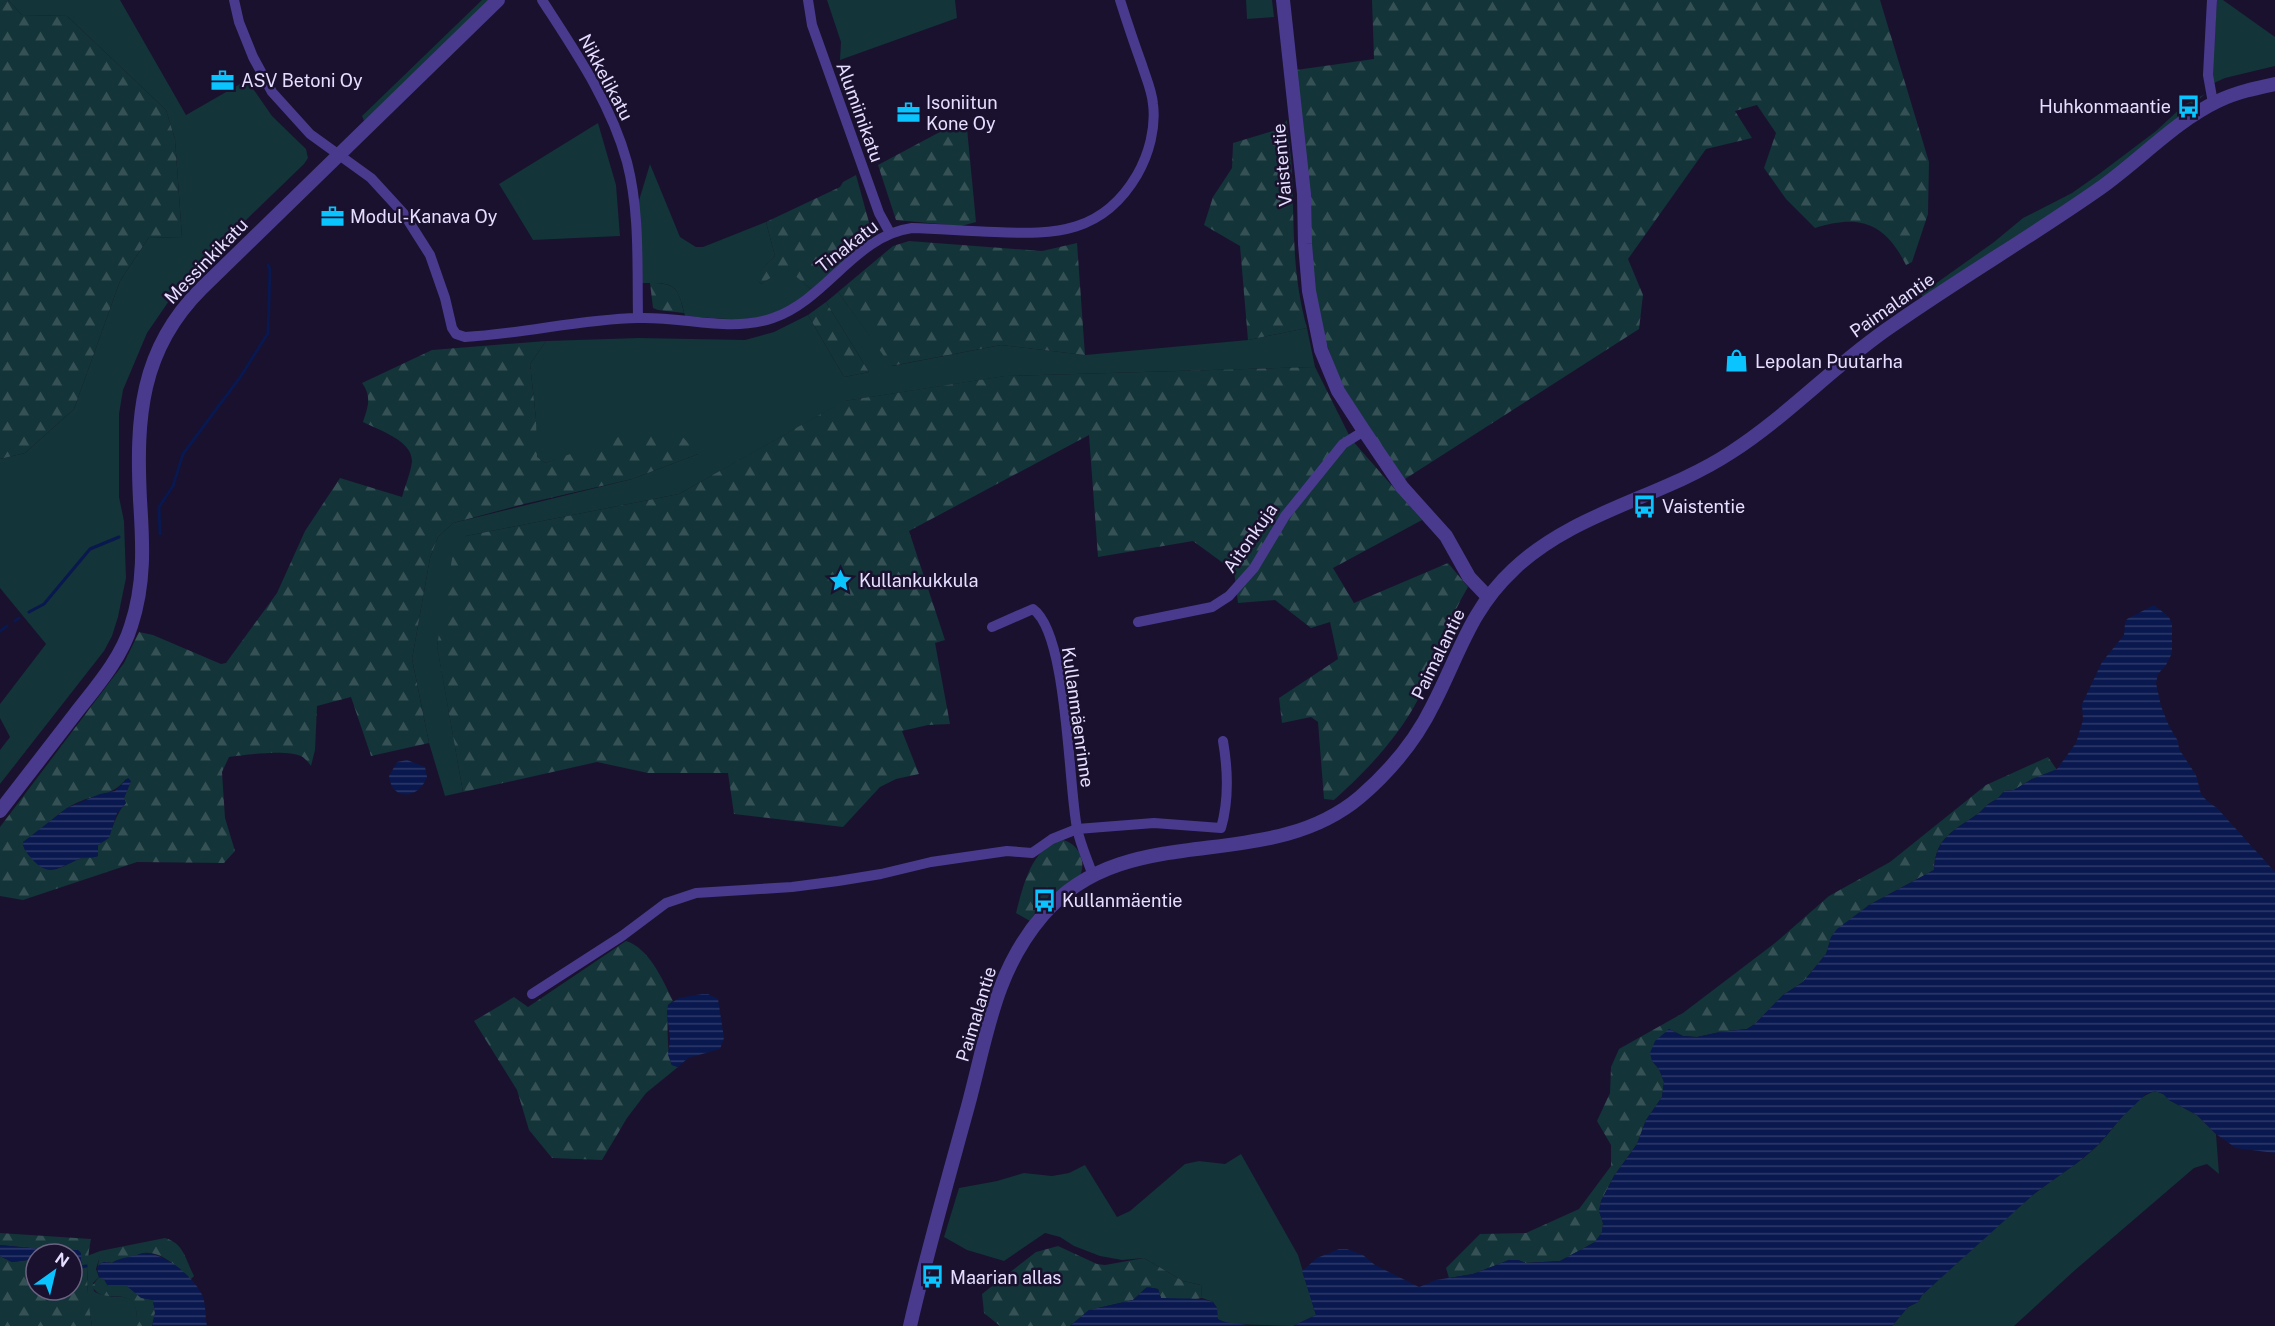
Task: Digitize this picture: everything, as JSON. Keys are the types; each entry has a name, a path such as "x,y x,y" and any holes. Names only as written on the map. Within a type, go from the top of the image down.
{"street":[{"path":"234,0 239,22 253,57 272,92 310,134 338,155"},
{"name":"Messinkikatu","path":"0,811 104,676 123,646 131,626 143,567 138,456 140,417 145,384 173,320 187,303 498,0"},
{"name":"Nikkelikatu","path":"542,0 611,116 627,164 635,209 638,318"},
{"name":"Alumiinikatu","path":"808,0 812,25 879,213 890,233"},
{"name":"Tinakatu","path":"338,155 383,189 418,234 439,277 449,321 456,334 470,337 638,318 733,325 753,323 789,312 870,245 890,233 912,228 1034,234 1059,232 1083,224 1116,202 1140,171 1149,145 1154,119 1152,93 1120,0"},
{"name":"Vaistentie","path":"1283,0 1304,194 1305,244 1313,319 1321,351 1338,391 1402,487 1446,536 1469,577 1488,597"},
{"path":"2212,0 2208,75 2213,103"},
{"name":"Paimalantie","path":"910,1326 926,1254 969,1103 994,1002 1004,975 1029,933 1046,911 1066,892 1119,864 1198,848 1252,843 1286,836 1315,826 1345,809 1384,774 1416,734 1434,705 1462,638 1488,597 1524,559 1562,534 1731,453 1894,324 2097,191 2192,117 2213,103 2246,90 2275,84"},
{"name":"Aitonkuja","path":"1138,622 1212,607 1229,596 1254,568 1285,516 1343,444 1364,431"},
{"name":"Kullanmäenrinne","path":"992,627 1033,609 1039,613 1047,626 1059,671 1077,830 1094,876"},
{"path":"532,994 622,936 666,903 696,893 792,887 838,881 931,862 1007,850 1032,853 1052,839 1077,830 1154,823 1221,828 1227,800 1223,741"}],"green space":[{"path":"0,0 8,0 22,15 67,16 166,110 175,139 182,238 149,237 120,281 74,409 25,453 0,459"},
{"path":"8,0 120,0 186,115 247,80 272,116 306,149 308,158 171,298 147,333 123,390 119,414 119,497 124,521 126,578 112,636 104,651 0,784 0,750 10,737 0,718 0,704 46,644 0,588 0,459 25,453 74,409 120,281 149,237 182,238 175,139 166,110 67,16 22,15"},
{"path":"482,0 490,0 364,121 362,116"},
{"path":"827,0 955,0 957,18 840,60 841,42"},
{"path":"1246,0 1272,0 1274,17 1247,19"},
{"path":"1372,0 1880,0 1929,162 1928,214 1912,262 1906,265 1889,240 1870,225 1845,222 1815,228 1786,199 1764,168 1776,133 1757,105 1735,111 1752,138 1706,149 1628,259 1643,295 1639,329 1405,479 1370,430 1338,378 1320,323 1312,268 1296,70 1374,59"},
{"path":"2217,0 2223,0 2275,37 2275,66 2225,78 2214,83 2212,76"},
{"path":"2205,94 2193,105 2190,103 2186,106 2189,109 2180,118 2105,179 1923,297 1921,294 1994,242 2023,218 2072,193 2156,131 2184,105"},
{"path":"966,118 976,222 961,226 896,220 878,165"},
{"path":"1287,120 1292,171 1296,269 1307,328 1248,340 1240,246 1204,225 1213,197 1232,168 1233,143 1279,129"},
{"path":"598,123 616,185 620,236 533,240 499,184"},
{"path":"650,164 680,237 696,247 703,247 766,222 775,256 754,277 761,284 786,267 812,290 784,309 769,315 745,319 721,319 685,316 680,297 673,287 642,283 637,207"},
{"path":"856,175 873,237 812,290 786,268 761,284 753,277 775,256 766,222 840,187 843,182"},
{"path":"909,241 1042,251 1077,243 1085,355 1001,345 891,366 838,292 893,246"},
{"path":"650,283 671,286 680,298 684,313 653,308"},
{"path":"838,292 892,366 1001,345 1085,355 1248,340 1307,328 1315,367 1006,376 845,401 679,494 466,536 437,645 463,792 445,796 429,743 412,659 430,558 438,537 453,523 632,479 698,454 558,459 545,463 536,457 536,419 530,364 546,341 639,338 745,340 774,332 808,315 844,377 869,372 826,302"},
{"path":"826,302 869,372 844,377 808,315"},
{"path":"546,341 530,364 536,419 537,457 545,463 618,437 680,434 698,454 632,479 453,523 438,537 430,558 412,659 429,743 371,756 351,697 317,706 315,750 311,766 301,756 285,753 229,757 222,772 225,818 235,851 224,863 137,862 23,900 0,896 0,827 124,663 139,632 153,635 221,664 226,663 277,593 305,531 340,478 402,497 412,461 411,454 393,437 363,422 368,407 368,398 362,383 432,350","holes":["126,779 130,783 124,798 126,803 121,808 108,836 98,845 98,856 81,858 50,870 38,864 26,851 23,842 65,810 81,801 111,791"]},
{"path":"1315,367 1351,439 1422,520 1333,568 1354,603 1448,563 1468,587 1450,623 1425,685 1408,717 1374,761 1334,800 1324,799 1318,722 1311,717 1282,723 1279,698 1338,659 1330,622 1311,628 1275,600 1238,603 1234,571 1193,541 1098,557 1089,435 909,531 945,640 935,643 950,724 928,725 902,731 919,774 896,779 880,787 843,827 734,814 728,773 648,773 597,762 463,792 437,646 453,553 466,536 679,494 844,401 1005,376"},
{"path":"2048,757 2057,770 2032,779 2014,790 2004,791 1979,813 1954,830 1942,842 1938,850 1934,870 1869,905 1831,938 1826,954 1803,982 1783,995 1755,1024 1747,1029 1697,1037 1683,1036 1669,1029 1652,1061 1659,1069 1664,1082 1662,1097 1646,1120 1637,1144 1614,1176 1601,1201 1599,1211 1603,1223 1602,1232 1595,1242 1560,1261 1525,1263 1509,1260 1473,1274 1449,1278 1446,1268 1480,1234 1526,1233 1579,1209 1611,1166 1611,1145 1597,1121 1610,1093 1611,1067 1619,1049 1683,1013 1775,943 1829,896 1890,862 1986,785"},
{"path":"1063,840 1074,846 1081,857 1080,876 1074,883 1046,899 1030,921 1016,913 1030,869 1043,850"},
{"path":"626,941 642,950 660,975 673,1001 668,1005 668,1046 670,1061 672,1065 678,1067 646,1093 627,1118 602,1160 552,1158 529,1130 517,1090 474,1021 514,997 528,1007"},
{"path":"2155,1091 2164,1094 2169,1100 2197,1115 2216,1134 2219,1174 2207,1164 2194,1168 2014,1326 1892,1326 1908,1307 1918,1302 1922,1295 1991,1231 2034,1194 2089,1154 2137,1101"},
{"path":"1241,1154 1298,1255 1316,1315 1293,1326 1226,1324 1217,1319 1217,1308 1213,1302 1202,1298 1201,1285 1183,1281 1144,1258 1122,1260 1100,1256 1074,1246 1060,1237 1045,1233 1004,1261 967,1250 944,1237 959,1188 1024,1173 1052,1176 1069,1173 1085,1165 1117,1217 1130,1211 1185,1164 1199,1161 1225,1164"},
{"path":"0,1233 91,1239 87,1282 92,1326 0,1326 0,1256 12,1262 24,1260 24,1302 84,1302 84,1242 24,1242 24,1247 0,1245"},
{"path":"165,1238 171,1240 184,1253 194,1276 191,1279 170,1261 151,1253 142,1253 112,1263 104,1262 98,1266 100,1251"},
{"path":"1058,1246 1097,1264 1105,1265 1144,1258 1183,1281 1201,1285 1202,1298 1188,1300 1161,1298 1158,1289 1147,1287 1133,1300 1089,1310 1070,1326 1000,1326 984,1313 982,1294 1036,1252"},
{"path":"100,1251 96,1269 99,1277 93,1283 94,1291 102,1295 130,1299 137,1312 137,1326 92,1326 88,1304 87,1256"},
{"path":"99,1277 104,1279 108,1286 127,1286 141,1297 153,1300 155,1313 152,1326 137,1326 133,1302 127,1298 98,1293 92,1286"}],"shaded area":[{"path":"2154,605 2169,617 2172,624 2172,653 2158,674 2156,683 2161,706 2178,741 2179,749 2196,775 2201,794 2217,808 2275,872 2275,1153 2236,1148 2216,1134 2197,1115 2169,1100 2163,1094 2155,1091 2146,1094 2098,1145 2035,1193 1922,1295 1918,1302 1908,1307 1892,1326 1293,1326 1316,1315 1302,1271 1317,1258 1339,1249 1347,1249 1363,1255 1375,1265 1419,1287 1436,1280 1473,1274 1509,1260 1526,1263 1560,1261 1595,1242 1602,1232 1603,1223 1599,1211 1601,1201 1614,1176 1637,1144 1646,1120 1662,1097 1664,1082 1650,1053 1655,1041 1669,1029 1683,1036 1697,1037 1747,1029 1755,1024 1783,995 1803,982 1826,954 1831,937 1837,929 1869,905 1934,870 1938,849 1954,830 1979,813 2004,791 2014,790 2032,779 2057,769 2076,743 2083,720 2082,704 2102,662 2124,635 2127,619"},
{"path":"407,760 425,767 427,777 418,790 400,794 391,784 389,776 397,762"},
{"path":"128,778 131,781 124,798 126,803 117,813 109,838 98,845 98,856 81,858 60,868 49,869 38,865 27,853 23,842 67,808 100,794 115,791"},
{"path":"702,994 718,999 724,1038 720,1049 688,1058 678,1067 672,1065 668,1055 670,1039 668,1005 679,998"},
{"path":"0,1245 24,1247 24,1260 12,1262 0,1256"},
{"path":"143,1253 169,1261 186,1274 203,1297 207,1326 152,1326 155,1313 153,1300 141,1298 127,1286 108,1286 104,1279 99,1278 97,1267 103,1262 112,1263"},
{"name":"Maarian allas","path":"1147,1287 1158,1289 1161,1298 1213,1302 1217,1308 1218,1319 1249,1326 1070,1326 1089,1310 1133,1300"}],"waterway":[{"path":"160,534 159,507 173,486 183,454 241,376 268,333 270,269 268,265"},
{"path":"29,612 44,604 90,549 119,537"},
{"path":"15,621 19,618"},
{"path":"0,631 7,626"}],"place":[{"name":"ASV Betoni Oy","path":"223,80"},
{"name":"Huhkonmaantie","path":"2189,106"},
{"name":"Isoniitun Kone Oy","path":"908,112"},
{"name":"Modul-Kanava Oy","path":"332,216"},
{"name":"Lepolan Puutarha","path":"1737,361"},
{"name":"Vaistentie","path":"1644,506"},
{"name":"Kullankukkula","path":"841,580"},
{"name":"Kullanmäentie","path":"1044,900"},
{"name":"Maarian allas","path":"932,1277"}]}
